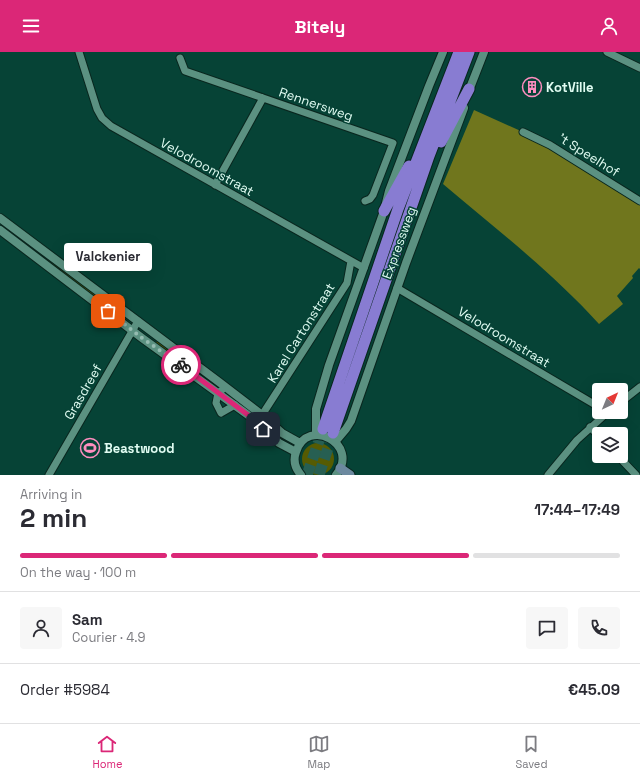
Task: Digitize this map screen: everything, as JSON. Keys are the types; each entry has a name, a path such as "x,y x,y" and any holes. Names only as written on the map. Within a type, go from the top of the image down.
{"highway":[{"name":"Expressweg","path":"327,435 459,52"},
{"name":"Expressweg","path":"424,155 469,52"},
{"path":"384,211 408,167 439,145 469,89"}],"main road":[{"path":"338,471 350,475"}],"street":[{"name":"Velodroomstraat","path":"79,52 97,109 102,118 111,126 364,268"},
{"name":"Expressweg","path":"443,52 389,191 384,211 350,310 339,336 316,409 327,435 346,429 351,421 397,288 469,89 484,52"},
{"path":"607,52 640,68"},
{"path":"180,58 185,71 263,98"},
{"name":"Rennersweg","path":"214,185 263,98 392,143 373,195 370,199 365,201"},
{"name":"'t Speelhof","path":"523,132 550,145 640,201"},
{"path":"1,220 138,321 262,415 282,433 300,443"},
{"path":"0,230 142,338 235,405 279,443 296,452"},
{"name":"Karel Cartonstraat","path":"262,415 347,283 351,261"},
{"name":"Velodroomstraat","path":"397,288 592,403"},
{"name":"Grasdreef","path":"49,475 138,321"},
{"path":"628,396 640,387"},
{"path":"226,388 218,393 216,403 221,413 235,405"},
{"path":"548,475 568,450 599,419"},
{"path":"301,475 297,470 295,462 296,452 300,443 308,438 327,435 340,448 342,454 338,471"},
{"path":"625,463 636,475"}],"shaded area":[{"path":"13,231 122,315 119,315 12,235"},
{"path":"158,340 218,386 215,386 175,356 155,344"},
{"path":"318,443 324,444 331,450 334,459 333,465 327,472 318,475 312,474 305,468 302,459 303,453 309,446"}],"green space":[{"path":"474,110 523,132 550,147 640,203 640,269 639,268 632,276 633,278 617,296 623,304 599,324 543,269 443,184"}],"tunnel":[{"path":"307,475 323,429"},
{"path":"319,475 333,433"}],"way so far":[{"path":"108,311 142,338 181,365"}],"place":[{"name":"KotVille","path":"532,87"},
{"name":"Valckenier","path":"108,311"},
{"name":"Beastwood","path":"90,448"}],"route":[{"path":"181,365 248,415 263,429"}]}
